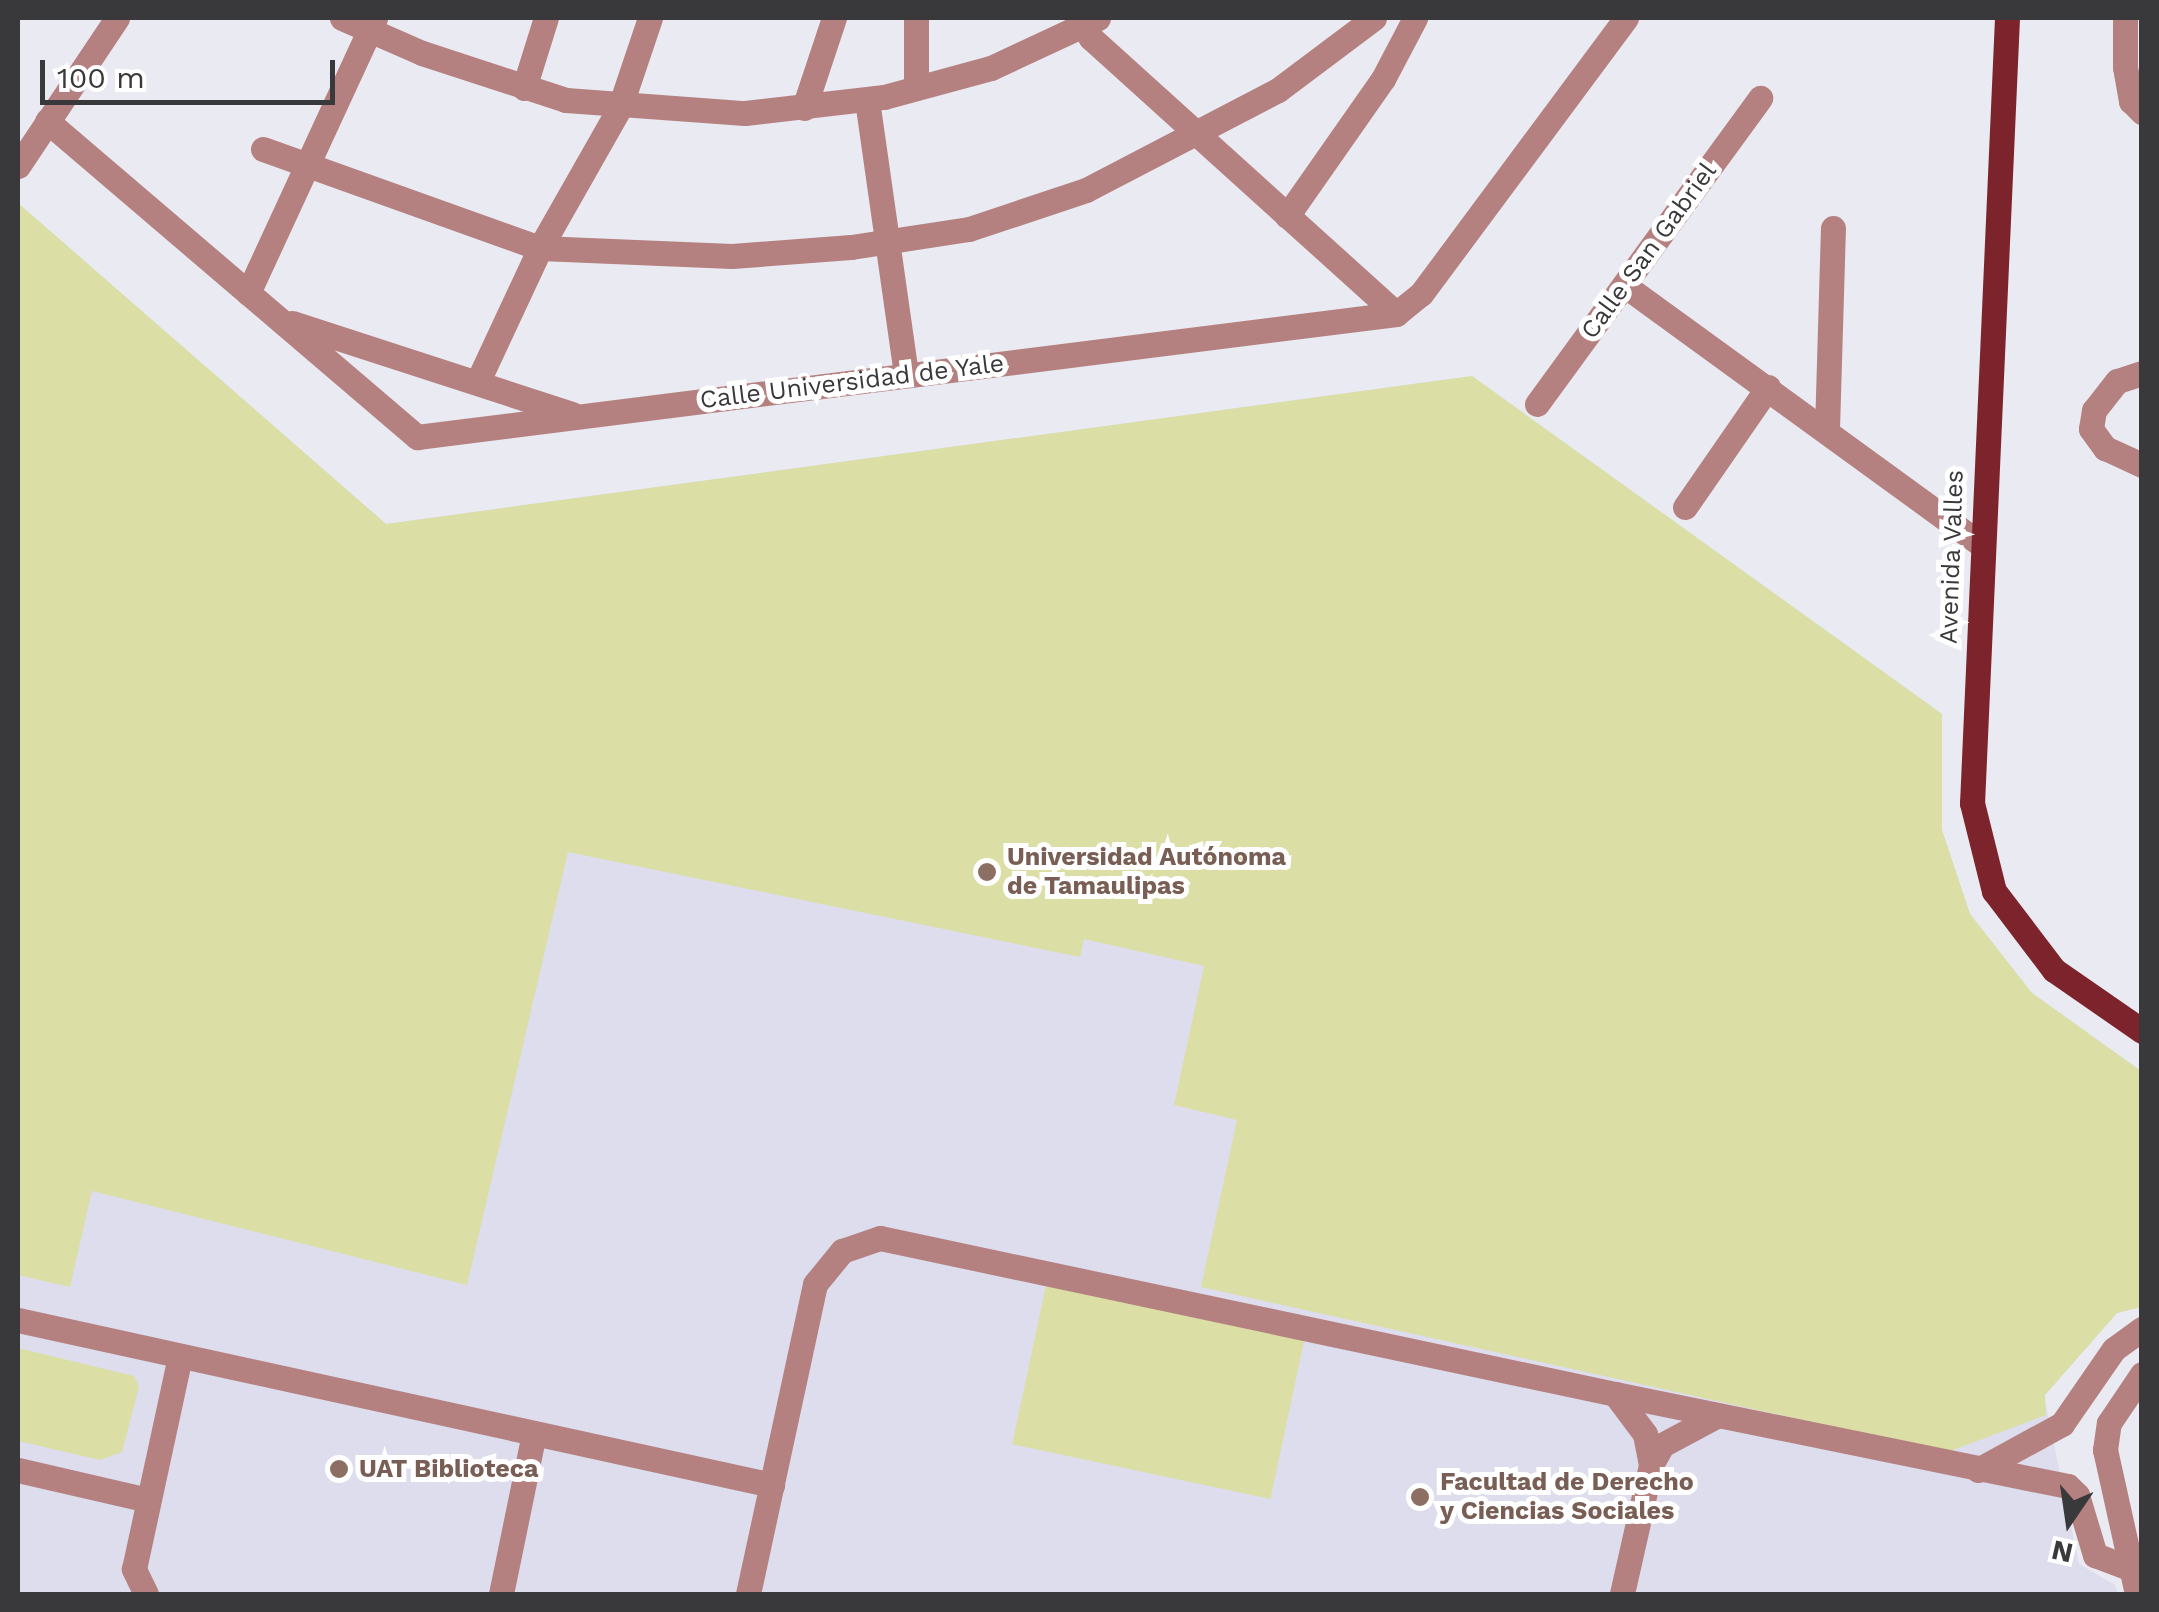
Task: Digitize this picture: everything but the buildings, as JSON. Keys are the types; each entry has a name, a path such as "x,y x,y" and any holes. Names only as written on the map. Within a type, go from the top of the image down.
{"main road":[{"name":"Avenida Valles","path":"2007,18 1972,803 1994,891 2054,970 2142,1031"}],"street":[{"path":"18,166 117,18"},
{"path":"342,18 372,25 524,88 620,107 745,113 866,100 991,68 1086,21 1194,132 1396,314 1421,294 1626,18"},
{"path":"524,88 546,18"},
{"path":"478,382 540,248 620,107 650,18"},
{"path":"804,108 834,18"},
{"path":"916,18 916,88"},
{"path":"263,149 304,168 540,248 732,256 887,242 969,230 1086,190 1278,90 1374,18"},
{"path":"1287,216 1366,106 1415,18"},
{"path":"2126,18 2125,68 2132,101 2142,112"},
{"path":"248,293 372,25"},
{"name":"Calle San Gabriel","path":"1538,404 1760,98"},
{"path":"866,100 906,374"},
{"name":"Calle Universidad de Yale","path":"48,121 416,437 1396,314"},
{"path":"1828,429 1834,228"},
{"path":"1624,285 1828,429 1982,545"},
{"path":"278,318 577,416"},
{"path":"2142,373 2117,380 2094,410 2092,429 2104,448 2142,465"},
{"path":"1685,507 1768,387"},
{"path":"748,1594 816,1284 842,1251 880,1238 2068,1486 2077,1495 2095,1554 2129,1568"},
{"path":"18,1320 772,1485"},
{"path":"1978,1470 2062,1424 2114,1349 2142,1328"},
{"path":"146,1594 134,1568 180,1356"},
{"path":"2137,1594 2105,1450 2109,1422 2142,1374"},
{"path":"1614,1394 1645,1434 1651,1465 1622,1594"},
{"path":"1651,1465 1674,1436 1718,1415"},
{"path":"501,1594 534,1433"},
{"path":"2023,1448 2033,1478"},
{"path":"18,1470 148,1500"}],"shaded area":[{"name":"Universidad Autónoma de Tamaulipas","path":"18,203 386,524 1472,376 1942,714 1942,830 1970,914 2032,993 2141,1071 2141,1307 2117,1313 2044,1396 2079,1564 2115,1585 2118,1594 18,1594"}],"green space":[{"name":"Universidad Autónoma de Tamaulipas","path":"18,203 386,524 1472,376 1942,714 1942,830 1970,914 2032,993 2141,1071 2141,1307 2117,1313 2045,1395 2046,1415 1948,1452 1201,1287 1237,1120 1174,1105 1204,966 1084,939 1080,957 568,852 467,1285 92,1191 70,1287 18,1275"},
{"path":"1049,1271 1307,1326 1270,1499 1012,1444"},
{"path":"18,1348 134,1376 139,1387 122,1452 100,1460 18,1441"}],"place":[{"name":"Universidad Autónoma de Tamaulipas","path":"987,872"},
{"name":"UAT Biblioteca","path":"339,1469"},
{"name":"Facultad de Derecho y Ciencias Sociales","path":"1420,1497"}]}
